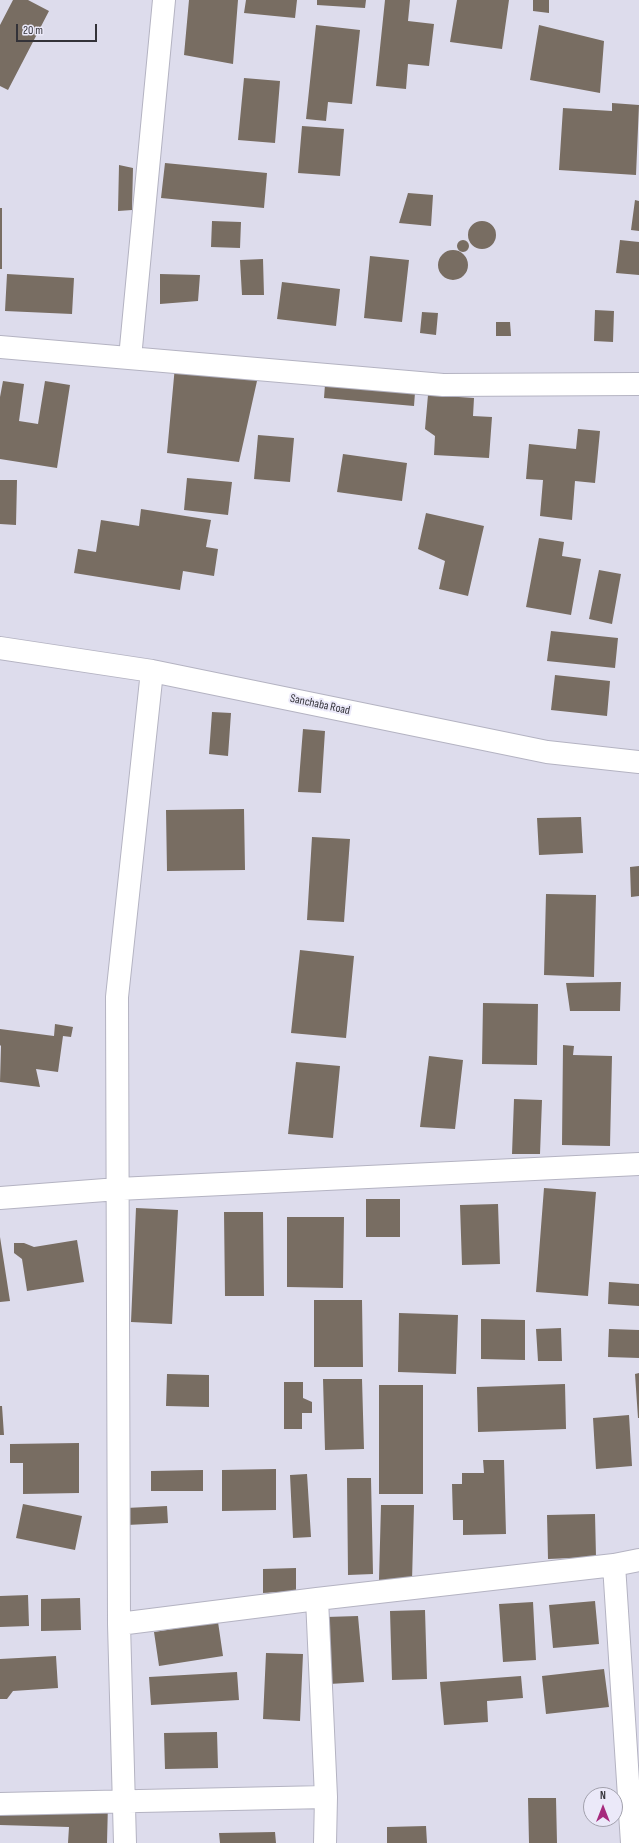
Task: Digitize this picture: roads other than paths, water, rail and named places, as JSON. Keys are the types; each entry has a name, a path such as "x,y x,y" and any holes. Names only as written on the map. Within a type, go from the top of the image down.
{"street":[{"path":"130,358 164,0"},
{"path":"0,347 443,385 639,384"},
{"name":"Sanchaba Road","path":"0,648 152,671 547,752 639,762"},
{"path":"125,1843 119,1624 117,996 152,671"},
{"path":"0,1198 118,1189 639,1164"},
{"path":"119,1624 317,1599 614,1565 639,1560"},
{"path":"614,1565 632,1843"},
{"path":"317,1599 326,1797 325,1843"},
{"path":"0,1804 326,1797"}]}
